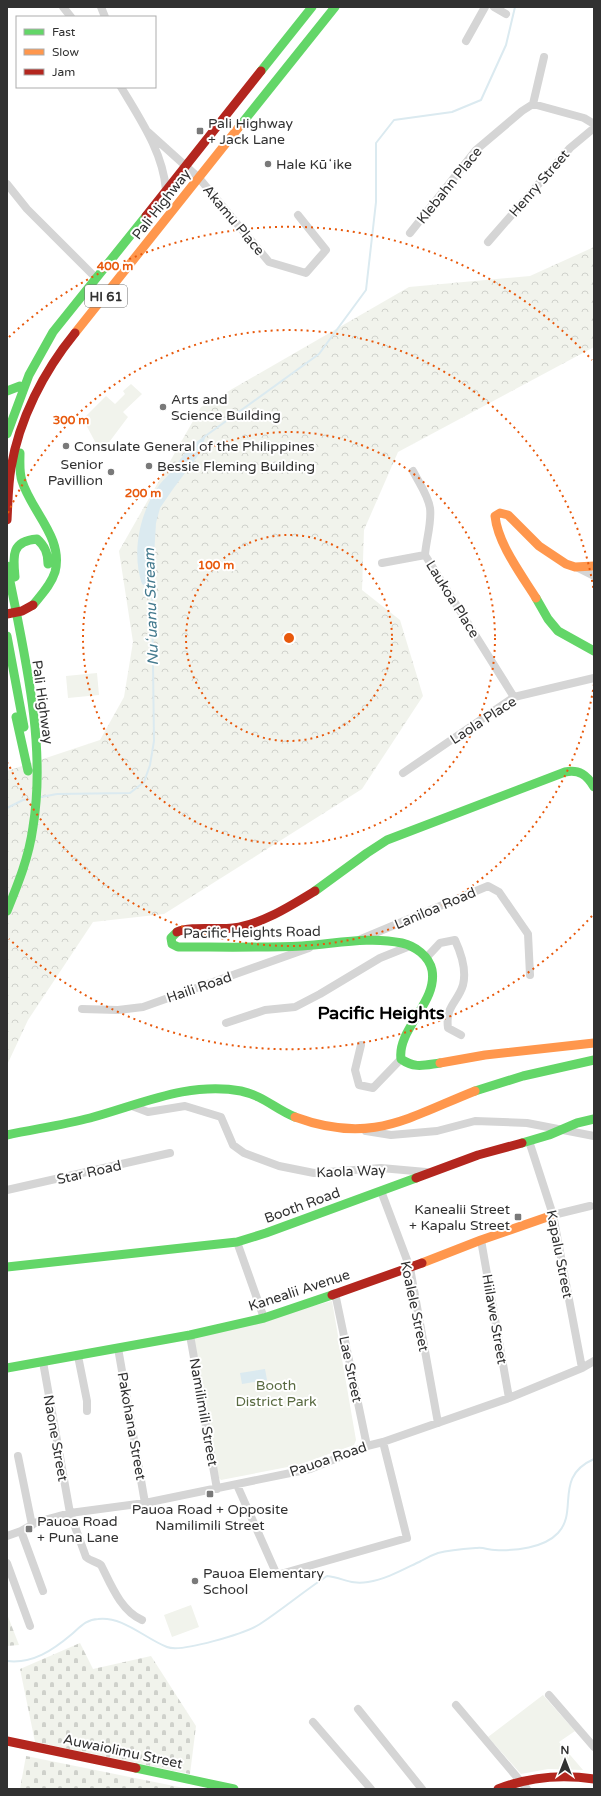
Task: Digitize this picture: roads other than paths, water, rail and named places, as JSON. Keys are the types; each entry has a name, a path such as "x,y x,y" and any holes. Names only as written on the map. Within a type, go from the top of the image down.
{"main road":[{"name":"Pali Highway","path":"7,434 29,375 53,332 186,168 312,7"},
{"name":"Pali Highway","path":"7,520 9,483 13,453 24,420 47,372 65,345 335,7"},
{"path":"7,408 20,386 29,375"},
{"path":"7,391 20,386"},
{"path":"7,614 22,610 50,584 57,555 55,543 23,484 21,475 20,449 24,420"},
{"path":"594,566 575,567 566,564 539,546 508,515 500,512 495,516 496,527 501,540 548,619 565,636 594,651"},
{"path":"7,607 20,604 31,601 43,582 47,570 48,552 42,543 37,539 24,540 19,544 14,554 16,618"},
{"name":"Pali Highway","path":"7,566 34,723 38,773 24,826"},
{"name":"Pali Highway","path":"7,636 24,722 28,771 27,786"},
{"path":"7,683 28,771"},
{"name":"Pacific Heights Road","path":"426,958 421,952 401,943 351,943 260,948 178,947 172,944 171,938 178,931 236,928 260,921 326,884 371,849 387,840 565,772 572,771 584,774 591,781 594,787"},
{"name":"Pali Highway","path":"7,911 20,880 26,858 29,806"},
{"path":"7,887 13,869"},
{"path":"426,958 432,969 432,981 426,998 401,1045 401,1059 409,1065 420,1066 485,1055 594,1044"},
{"path":"7,1135 70,1123 185,1092 233,1090 265,1099 290,1114 300,1118 349,1128 375,1128 417,1115 516,1076 594,1060"},
{"name":"Booth Road","path":"7,1267 237,1242 266,1233 478,1155 529,1141 577,1123 594,1119"},
{"name":"Kanealii Avenue","path":"7,1368 190,1335 264,1318 410,1268 481,1240 553,1216"},
{"name":"Auwaiolimu Street","path":"7,1741 234,1789"},
{"path":"498,1789 521,1781 548,1776 594,1779"}],"street":[{"path":"63,7 70,16"},
{"path":"466,41 485,7"},
{"path":"494,7 506,14"},
{"path":"544,57 533,104 584,118 594,124"},
{"path":"122,88 148,132 159,161 165,181 166,192"},
{"name":"Klebahn Place","path":"410,233 476,150 522,111 533,104"},
{"name":"Henry Street","path":"488,242 570,148 594,128"},
{"name":"Akamu Place","path":"148,132 186,168 199,178 269,262 306,273 326,250 298,215"},
{"path":"7,184 27,209 96,278"},
{"name":"Laukoa Place","path":"413,471 426,495 430,508 430,522 426,538 425,555 514,697"},
{"path":"382,563 425,555"},
{"path":"575,567 594,576"},
{"name":"Laola Place","path":"403,772 514,697 594,678"},
{"name":"Laniloa Road","path":"351,943 488,886 499,892 528,934 530,975"},
{"path":"426,958 440,943 455,940 464,958 463,984 446,1016 448,1028 461,1034"},
{"name":"Haili Road","path":"82,1009 118,1010 143,1007 306,950 313,946"},
{"path":"226,1023 265,1010 295,1006 320,994 380,958 410,946"},
{"path":"361,1045 355,1070 359,1085 373,1088 401,1059"},
{"name":"Kaola Way","path":"132,1106 148,1112 185,1106 221,1117 233,1145 244,1153 279,1166 314,1174 381,1168 430,1173"},
{"path":"363,1129 368,1133 391,1135 437,1131 474,1121 527,1123 594,1136"},
{"name":"Kapalu Street","path":"529,1141 553,1216 582,1368"},
{"name":"Star Road","path":"7,1190 170,1154"},
{"name":"Koalele Street","path":"381,1191 410,1268 438,1423"},
{"name":"Kanealii Avenue","path":"553,1216 590,1206"},
{"name":"Hiilawe Street","path":"481,1240 509,1398"},
{"path":"237,1242 264,1318"},
{"name":"Lae Street","path":"335,1293 367,1446"},
{"name":"Namilimili Street","path":"190,1335 217,1488"},
{"name":"Pakohana Street","path":"118,1348 145,1503"},
{"path":"78,1356 87,1402 87,1411"},
{"name":"Pauoa Road","path":"7,1536 32,1525 70,1513 145,1503 310,1469 367,1446 383,1442 509,1398 582,1368 594,1361"},
{"name":"Naone Street","path":"43,1362 70,1513 86,1557 100,1565 123,1605 136,1617 142,1620"},
{"path":"236,1485 277,1575 407,1538 383,1442"},
{"path":"18,1456 32,1525"},
{"path":"21,1531 43,1591"},
{"path":"7,1563 30,1626"},
{"path":"549,1695 594,1746"},
{"path":"456,1705 527,1789"},
{"path":"358,1709 422,1789"},
{"path":"312,1722 371,1789"}],"waterway":[{"name":"Nuʻuanu Stream","path":"204,437 319,354 366,290 376,202 376,143 394,120 452,112 481,100 506,45 515,7"},
{"name":"Nuʻuanu Stream","path":"41,797 57,794 130,793 144,782 150,765 154,741 152,588"},
{"name":"Nuʻuanu Stream","path":"7,808 23,800 29,799"},
{"path":"7,1661 25,1660 42,1655 65,1640 84,1624 94,1619 107,1619 125,1624 167,1647 174,1648 199,1645 253,1628 327,1576 362,1583 375,1581 389,1576 438,1553 479,1548 493,1550 529,1548 545,1542 558,1533 564,1524 567,1515 568,1494 574,1475 582,1466 594,1459"}],"place":[{"name":"Pali Highway + Jack Lane","path":"200,131"},
{"name":"Hale Kūʻike","path":"268,164"},
{"name":"Arts and Science Building","path":"163,407"},
{"name":"Consulate General of the Philippines","path":"66,446"},
{"name":"Bessie Fleming Building","path":"149,466"},
{"name":"Senior Pavillion","path":"111,472"},
{"name":"Kanealii Street + Kapalu Street","path":"518,1217"},
{"name":"Pauoa Road + Opposite Namilimili Street","path":"210,1494"},
{"name":"Pauoa Road + Puna Lane","path":"29,1529"},
{"name":"Pauoa Elementary School","path":"195,1581"}],"district":[{"name":"Pacific Heights","path":"381,1013"}],"park label":[{"name":"Booth District Park","path":"276,1394"}]}
